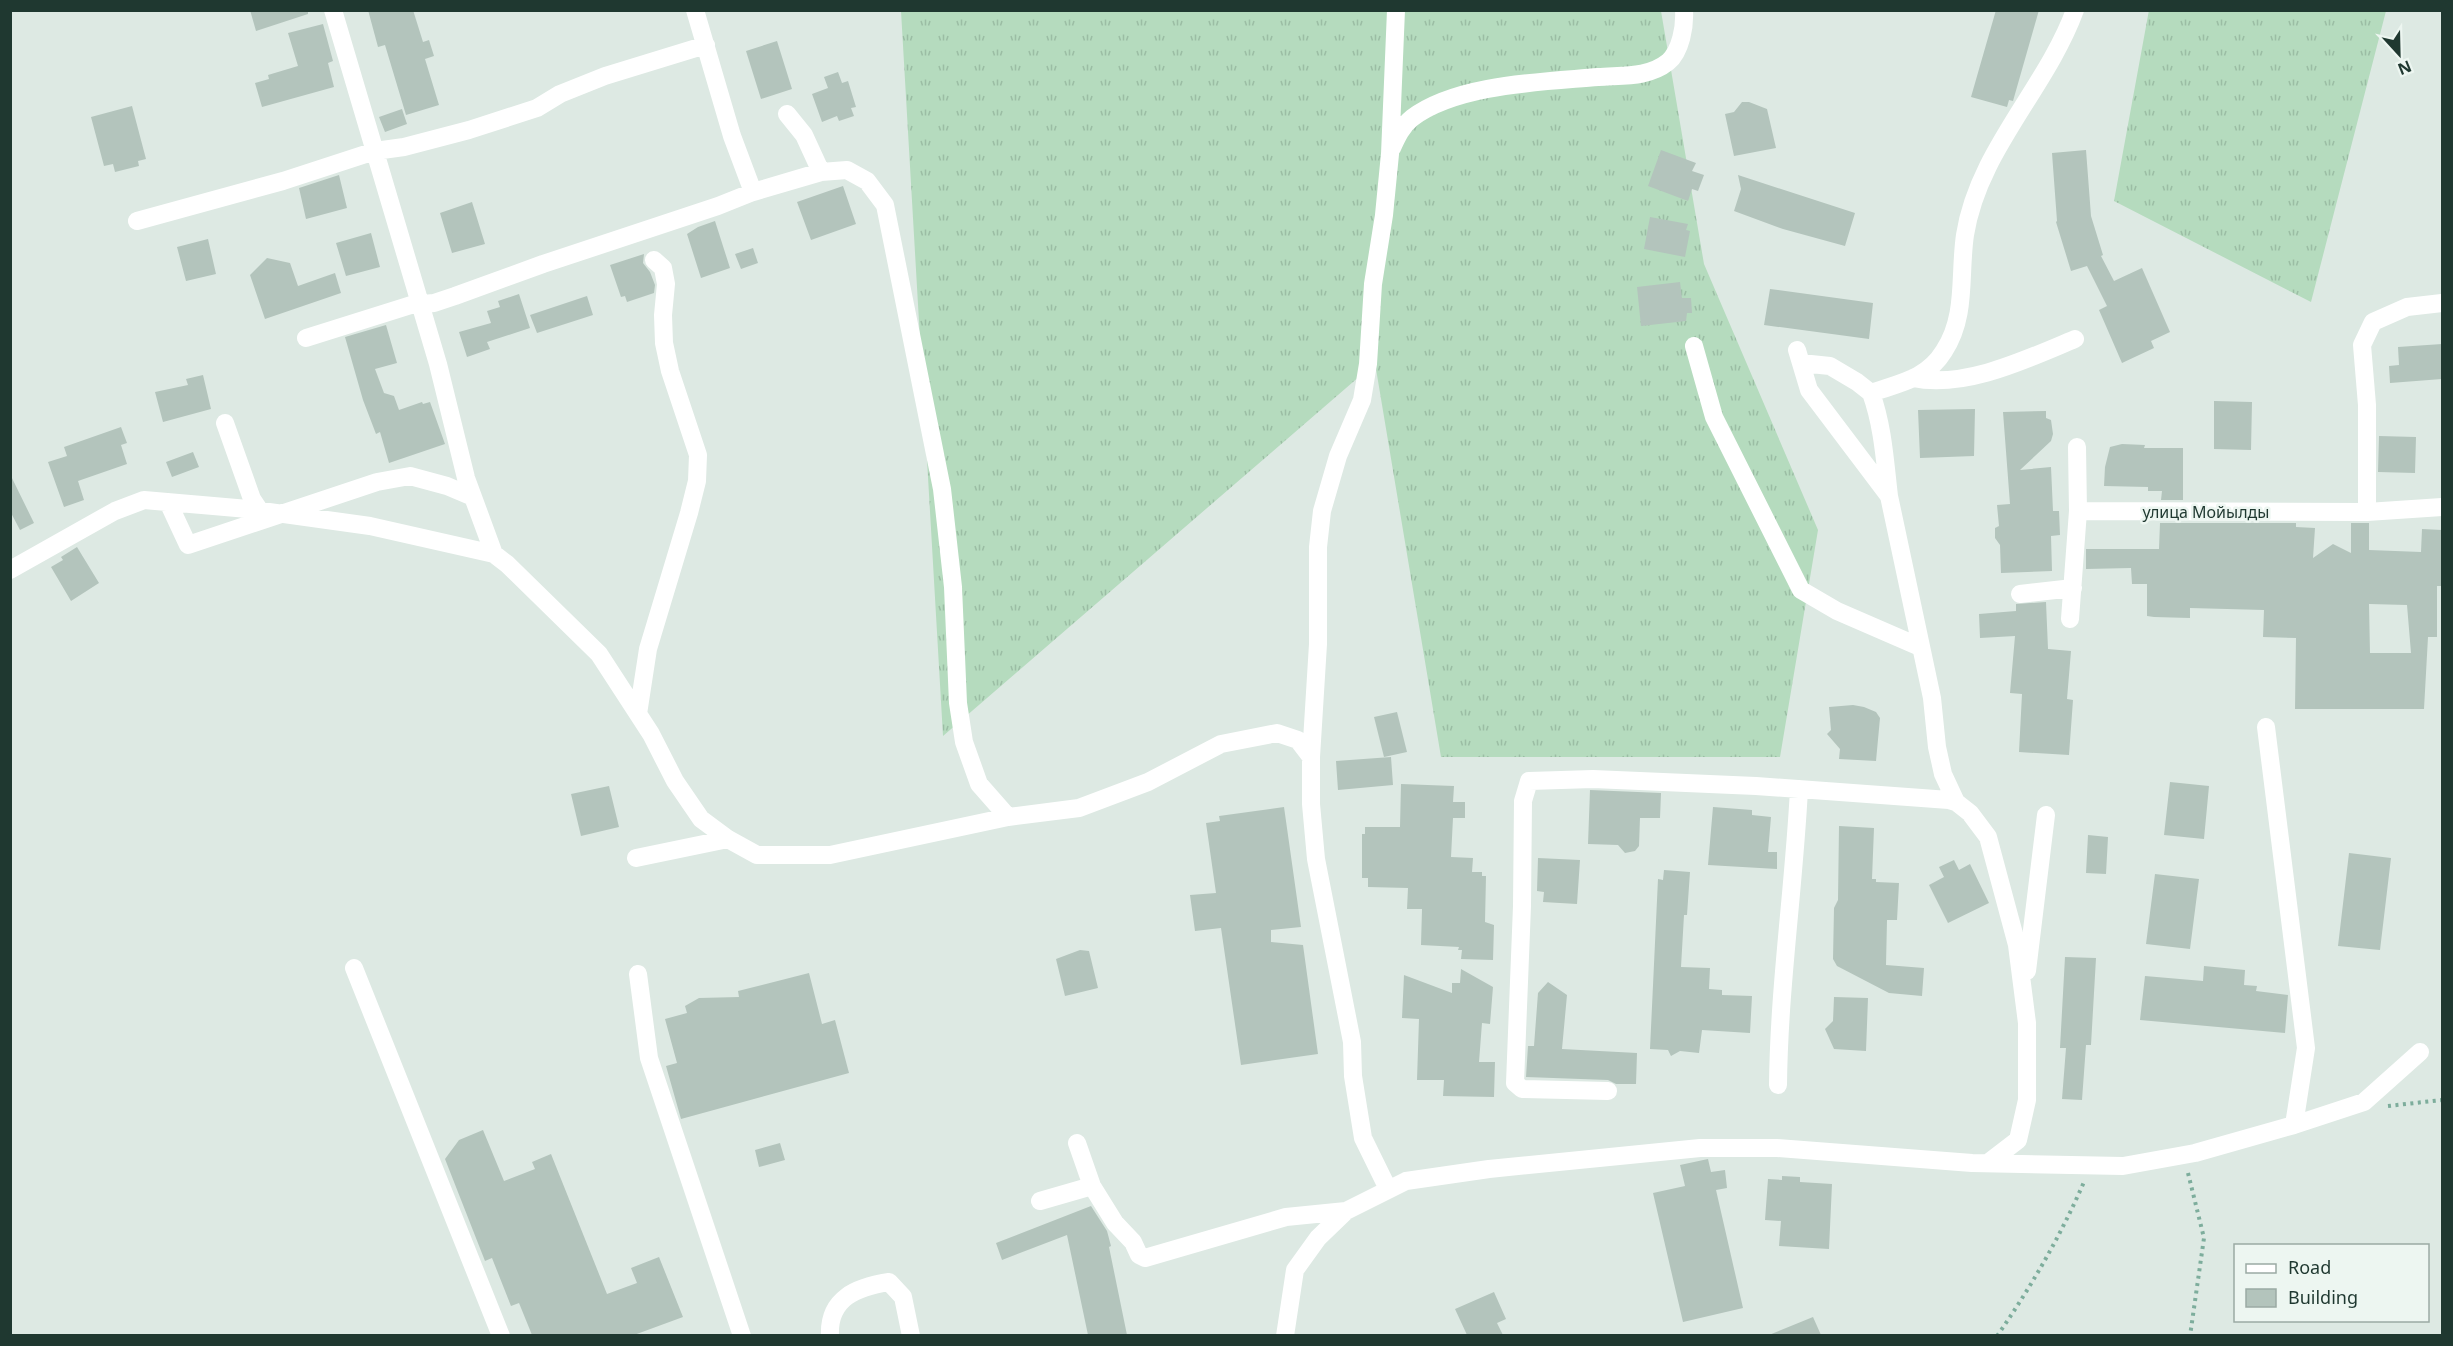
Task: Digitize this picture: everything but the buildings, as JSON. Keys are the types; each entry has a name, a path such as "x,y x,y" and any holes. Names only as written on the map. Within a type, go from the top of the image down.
{"street":[{"path":"333,10 421,304 466,478 494,554"},
{"path":"695,10 732,136 753,192"},
{"path":"1388,1189 1364,1138 1353,1076 1352,1042 1316,859 1311,804 1311,758 1318,644 1318,547 1322,511 1338,456 1362,400 1368,364 1373,284 1384,215 1390,154 1396,10"},
{"path":"1390,154 1401,129 1412,118 1461,94 1600,77 1636,76 1670,61 1680,42 1684,10"},
{"path":"1871,393 1927,373 1945,351 1959,318 1965,236 1975,196 1987,167 2066,35 2075,10"},
{"path":"137,221 283,181 375,151 404,147 524,112 605,76 706,45"},
{"path":"787,114 804,135 821,172"},
{"path":"306,338 366,318 421,304 434,303 753,192 821,172 847,170 867,181 885,205 942,489 953,587 958,703 964,742 979,784 1008,817"},
{"path":"638,714 648,649 689,513 697,481 699,455 670,371 664,343 663,315 666,284 663,268 654,260"},
{"path":"2367,512 2367,405 2362,345 2373,322 2407,307 2442,303"},
{"path":"1913,378 1931,382 1960,378 2013,365 2075,339"},
{"path":"1694,346 1714,417 1801,590 1837,610 1920,647"},
{"path":"1889,496 1809,390 1799,357 1830,366 1871,393 1877,410 1889,496 1932,698 1937,747 1943,774 1956,802 1970,813 1988,837 2017,945 2024,990 2027,1100 2018,1140 1989,1163"},
{"path":"225,423 252,500 260,511"},
{"path":"2070,619 2078,511 2077,447"},
{"path":"168,502 188,545 377,482 410,476 447,486 473,497"},
{"path":"10,570 115,511 144,500 260,511 370,526 494,554 599,654 651,734 675,781 701,819 728,839 757,855 830,855 1008,817 1079,808 1148,782 1221,744 1277,733 1298,740 1311,758"},
{"name":"улица Мойылды","path":"2078,511 2367,512 2442,507"},
{"path":"2020,594 2073,588"},
{"path":"2266,727 2306,1048 2294,1125"},
{"path":"1608,1090 1522,1089 1515,1083 1522,906 1523,801 1529,780 1593,778 1929,797 1956,802"},
{"path":"1779,1085 1779,1041 1796,857 1799,789"},
{"path":"2024,990 2046,815"},
{"path":"636,858 728,839"},
{"path":"354,968 501,1335"},
{"path":"639,974 649,1059 742,1335"},
{"path":"1286,1335 1295,1270 1318,1238 1346,1211 1406,1181 1489,1169 1700,1148 1778,1148 1989,1163 2123,1166 2183,1155 2294,1125 2364,1102 2420,1052"},
{"path":"1077,1143 1092,1186 1115,1223 1133,1242 1139,1255 1145,1258 1286,1217 1346,1211"},
{"path":"1040,1201 1092,1186"},
{"path":"830,1335 830,1324 841,1300 863,1286 889,1282 903,1297 911,1335"}],"path":[{"path":"2364,1102 2393,1106 2442,1100"},
{"path":"2183,1155 2204,1238 2190,1335"},
{"path":"1996,1335 2030,1289 2066,1222 2092,1165"}],"green space":[{"path":"2149,10 2386,11 2311,302 2114,201"},
{"path":"901,11 1661,11 1704,264 1818,530 1780,757 1441,757 1375,363 943,736"}]}
